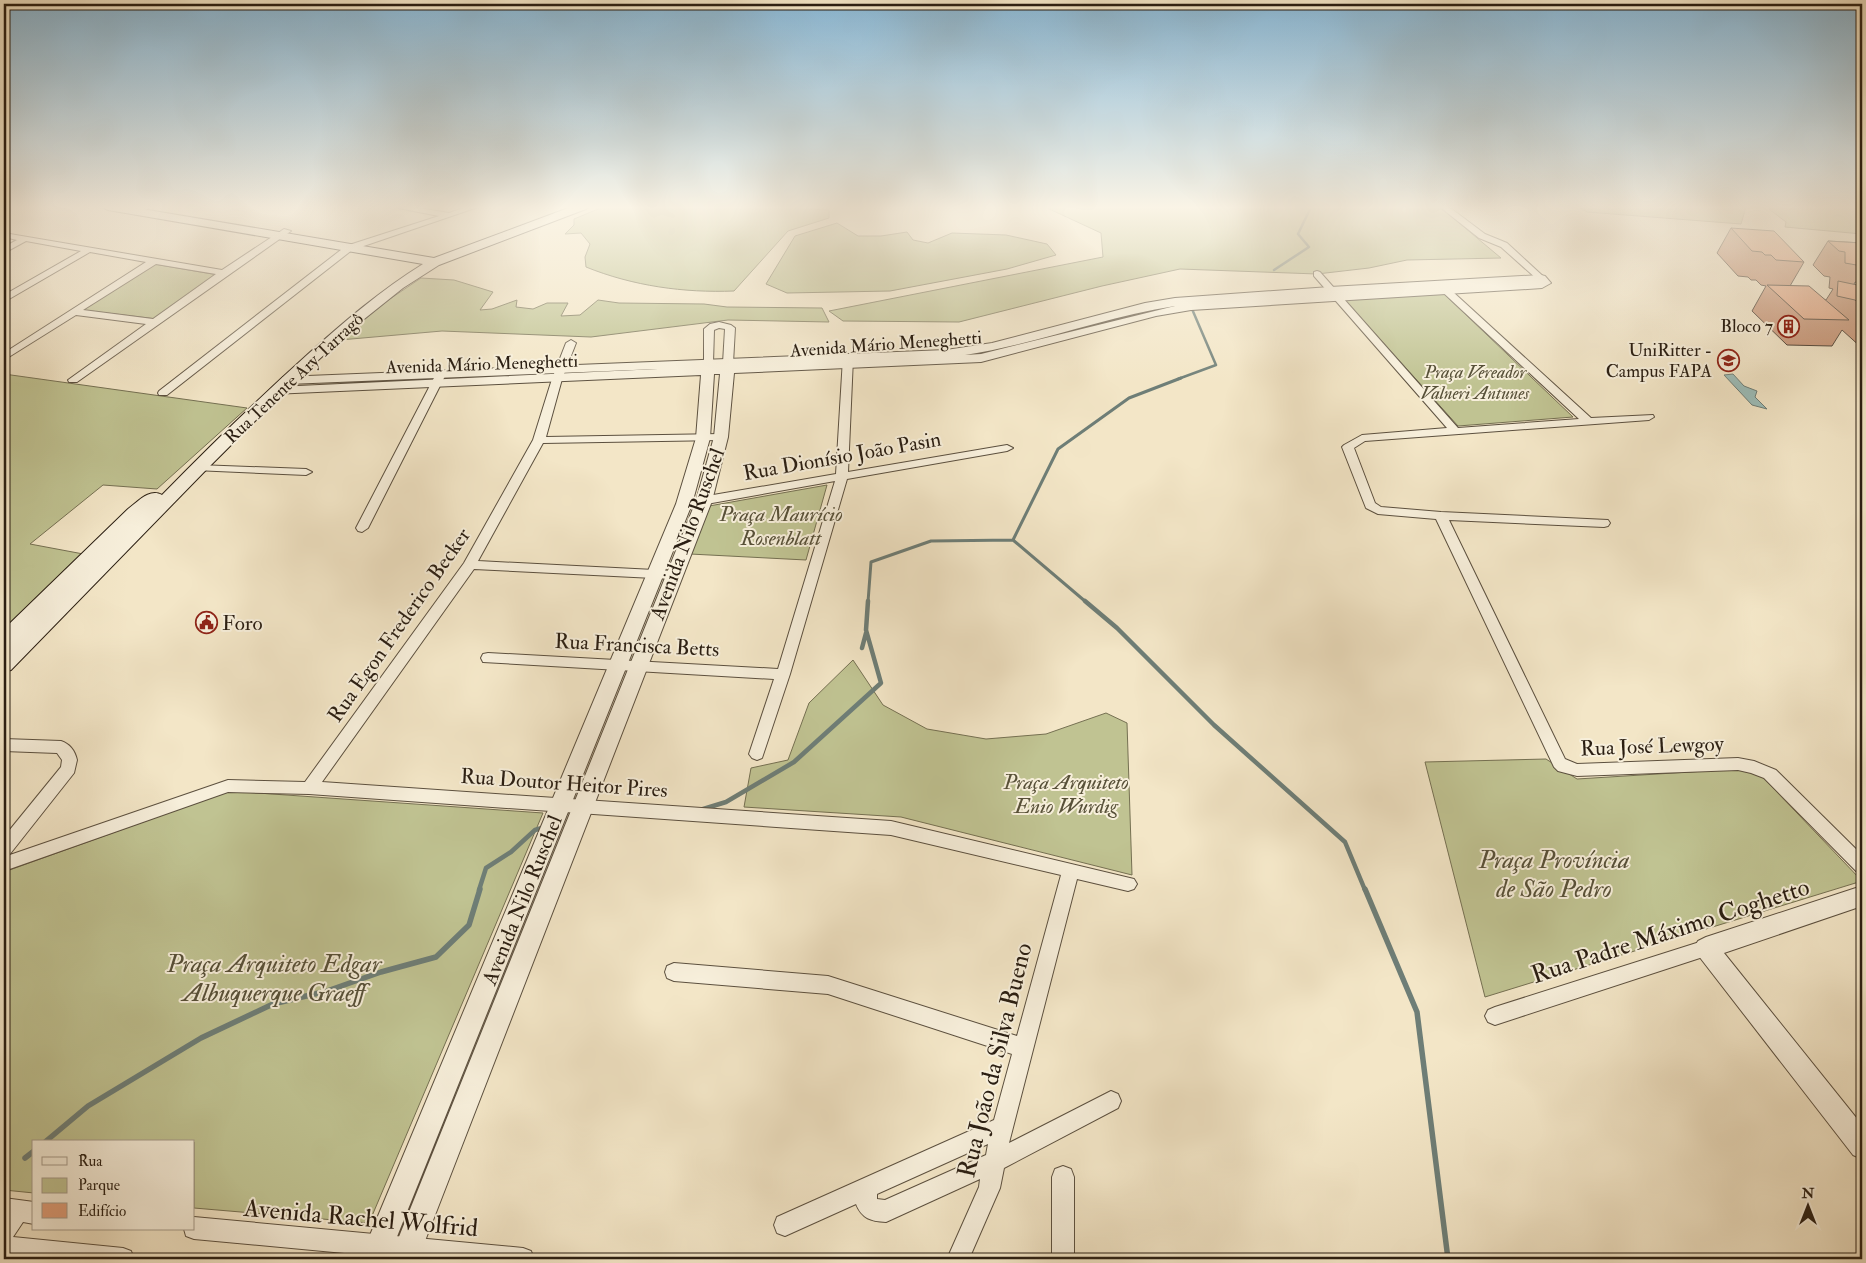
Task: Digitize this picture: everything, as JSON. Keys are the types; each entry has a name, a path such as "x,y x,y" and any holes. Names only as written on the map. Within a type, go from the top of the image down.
{"main road":[{"name":"Rua Tenente Ary Tarragô","path":"4,641 146,511 198,468 282,386 354,321 398,285 430,266"},
{"name":"Rua Tenente Ary Tarragô","path":"4,665 146,511"}],"street":[{"path":"4,299 61,266"},
{"path":"4,357 146,266"},
{"path":"183,266 224,273"},
{"path":"72,380 234,266"},
{"path":"163,393 326,266"},
{"name":"Avenida Mário Meneghetti","path":"282,386 707,368 979,354 1178,305 1333,293 1545,284 1527,266"},
{"path":"1317,274 1455,431"},
{"path":"1441,287 1588,421"},
{"path":"75,312 155,322"},
{"name":"Avenida Nilo Ruschel","path":"377,1253 560,805 628,666 722,437 730,328 722,325 709,329 703,438 694,502"},
{"name":"Rua Egon Frederico Becker","path":"310,788 470,565 539,440 559,374 572,343"},
{"path":"757,754 842,476 848,361"},
{"path":"362,528 439,378"},
{"path":"1604,523 1441,516 1378,510 1370,505 1348,447 1362,438 1649,417"},
{"path":"539,440 722,437"},
{"name":"Rua Dionísio João Pasin","path":"694,502 1007,448"},
{"path":"198,468 306,472"},
{"name":"Rua José Lewgoy","path":"1441,516 1559,763 1564,767 1577,770 1738,764 1754,767 1770,774 1862,866"},
{"path":"470,565 665,575"},
{"name":"Rua Francisca Betts","path":"488,658 783,674"},
{"name":"Avenida Nilo Ruschel","path":"405,1255 582,807 628,666"},
{"path":"4,745 61,748 68,753 70,760 68,769 4,849"},
{"name":"Rua Doutor Heitor Pires","path":"4,864 228,786 310,788 891,828 1128,884"},
{"name":"Rua João da Silva Bueno","path":"958,1259 989,1188 993,1162 1002,1127 1071,870"},
{"name":"Rua Padre Máximo Coghetto","path":"1495,1016 1862,896"},
{"path":"1706,948 1862,1146"},
{"path":"674,972 828,985 1023,1048"},
{"path":"489,980 513,982"},
{"path":"867,1187 866,1203 872,1210 878,1212 886,1211 993,1162 1111,1101"},
{"path":"785,1225 1002,1127"},
{"path":"1063,1178 1063,1259"},
{"path":"4,1231 19,1211"},
{"name":"Avenida Rachel Wolfrid","path":"195,1228 377,1253 524,1259"},
{"path":"4,1248 123,1259"}],"green space":[{"path":"151,266 165,266 218,275 157,319 82,310"},
{"path":"757,266 734,291 696,291 659,287 622,279 586,267"},
{"path":"777,266 1018,266 890,291 787,293 766,284"},
{"path":"1058,266 1379,266 1317,274 1180,269 1102,286 959,322 843,321 829,311"},
{"path":"421,278 454,280 493,292 480,310 492,309 517,300 516,307 533,309 547,303 568,303 561,316 580,315 598,300 619,303 704,304 727,307 822,308 829,322 728,320 591,337 442,331 340,340 375,309"},
{"name":"Praça Vereador Valneri Antunes","path":"1443,293 1573,417 1458,426 1344,299"},
{"path":"4,374 247,408 157,489 103,485 30,544 94,556 4,645"},
{"name":"Praça Maurício Rosenblatt","path":"827,485 806,560 690,554 709,506"},
{"name":"Praça Arquiteto Enio Wurdig","path":"853,660 883,705 927,729 986,739 1046,734 1106,713 1127,723 1132,875 901,817 744,807 751,768 788,760 809,703"},
{"name":"Praça Província de São Pedro","path":"1546,759 1577,779 1754,768 1862,881 1485,997 1425,762"},
{"name":"Praça Arquiteto Edgar Albuquerque Graeff","path":"229,791 543,813 369,1223 195,1208 195,1140 32,1140 32,1193 4,1190 4,872"}],"water":[{"path":"1733,374 1744,386 1757,391 1755,397 1767,409 1752,405 1724,375"}],"building":[{"path":"1838,281 1862,286 1862,306 1855,300 1837,296"},
{"path":"1767,285 1809,286 1849,320 1804,319"}],"waterway":[{"path":"1274,270 1280,266"},
{"path":"1178,379 1216,365 1192,309"},
{"path":"1013,540 1058,449 1129,398 1181,378"},
{"path":"868,602 871,562 931,541 1013,540"},
{"path":"1013,540 1086,602"},
{"path":"700,810 726,802 794,762 881,683 866,630 868,601"},
{"path":"1085,601 1117,628 1214,725 1345,842 1365,890"},
{"path":"862,648 866,633"},
{"path":"479,890 486,868 511,852 535,830 545,827"},
{"path":"47,1140 88,1106 201,1038 273,1004 327,991 381,972 436,957 469,925 480,889"},
{"path":"1365,889 1417,1012 1448,1259"},
{"path":"25,1158 32,1153"}],"place":[{"name":"Bloco 7","path":"1789,326"},
{"name":"UniRitter - Campus FAPA","path":"1728,360"},
{"name":"Foro","path":"206,623"}]}
